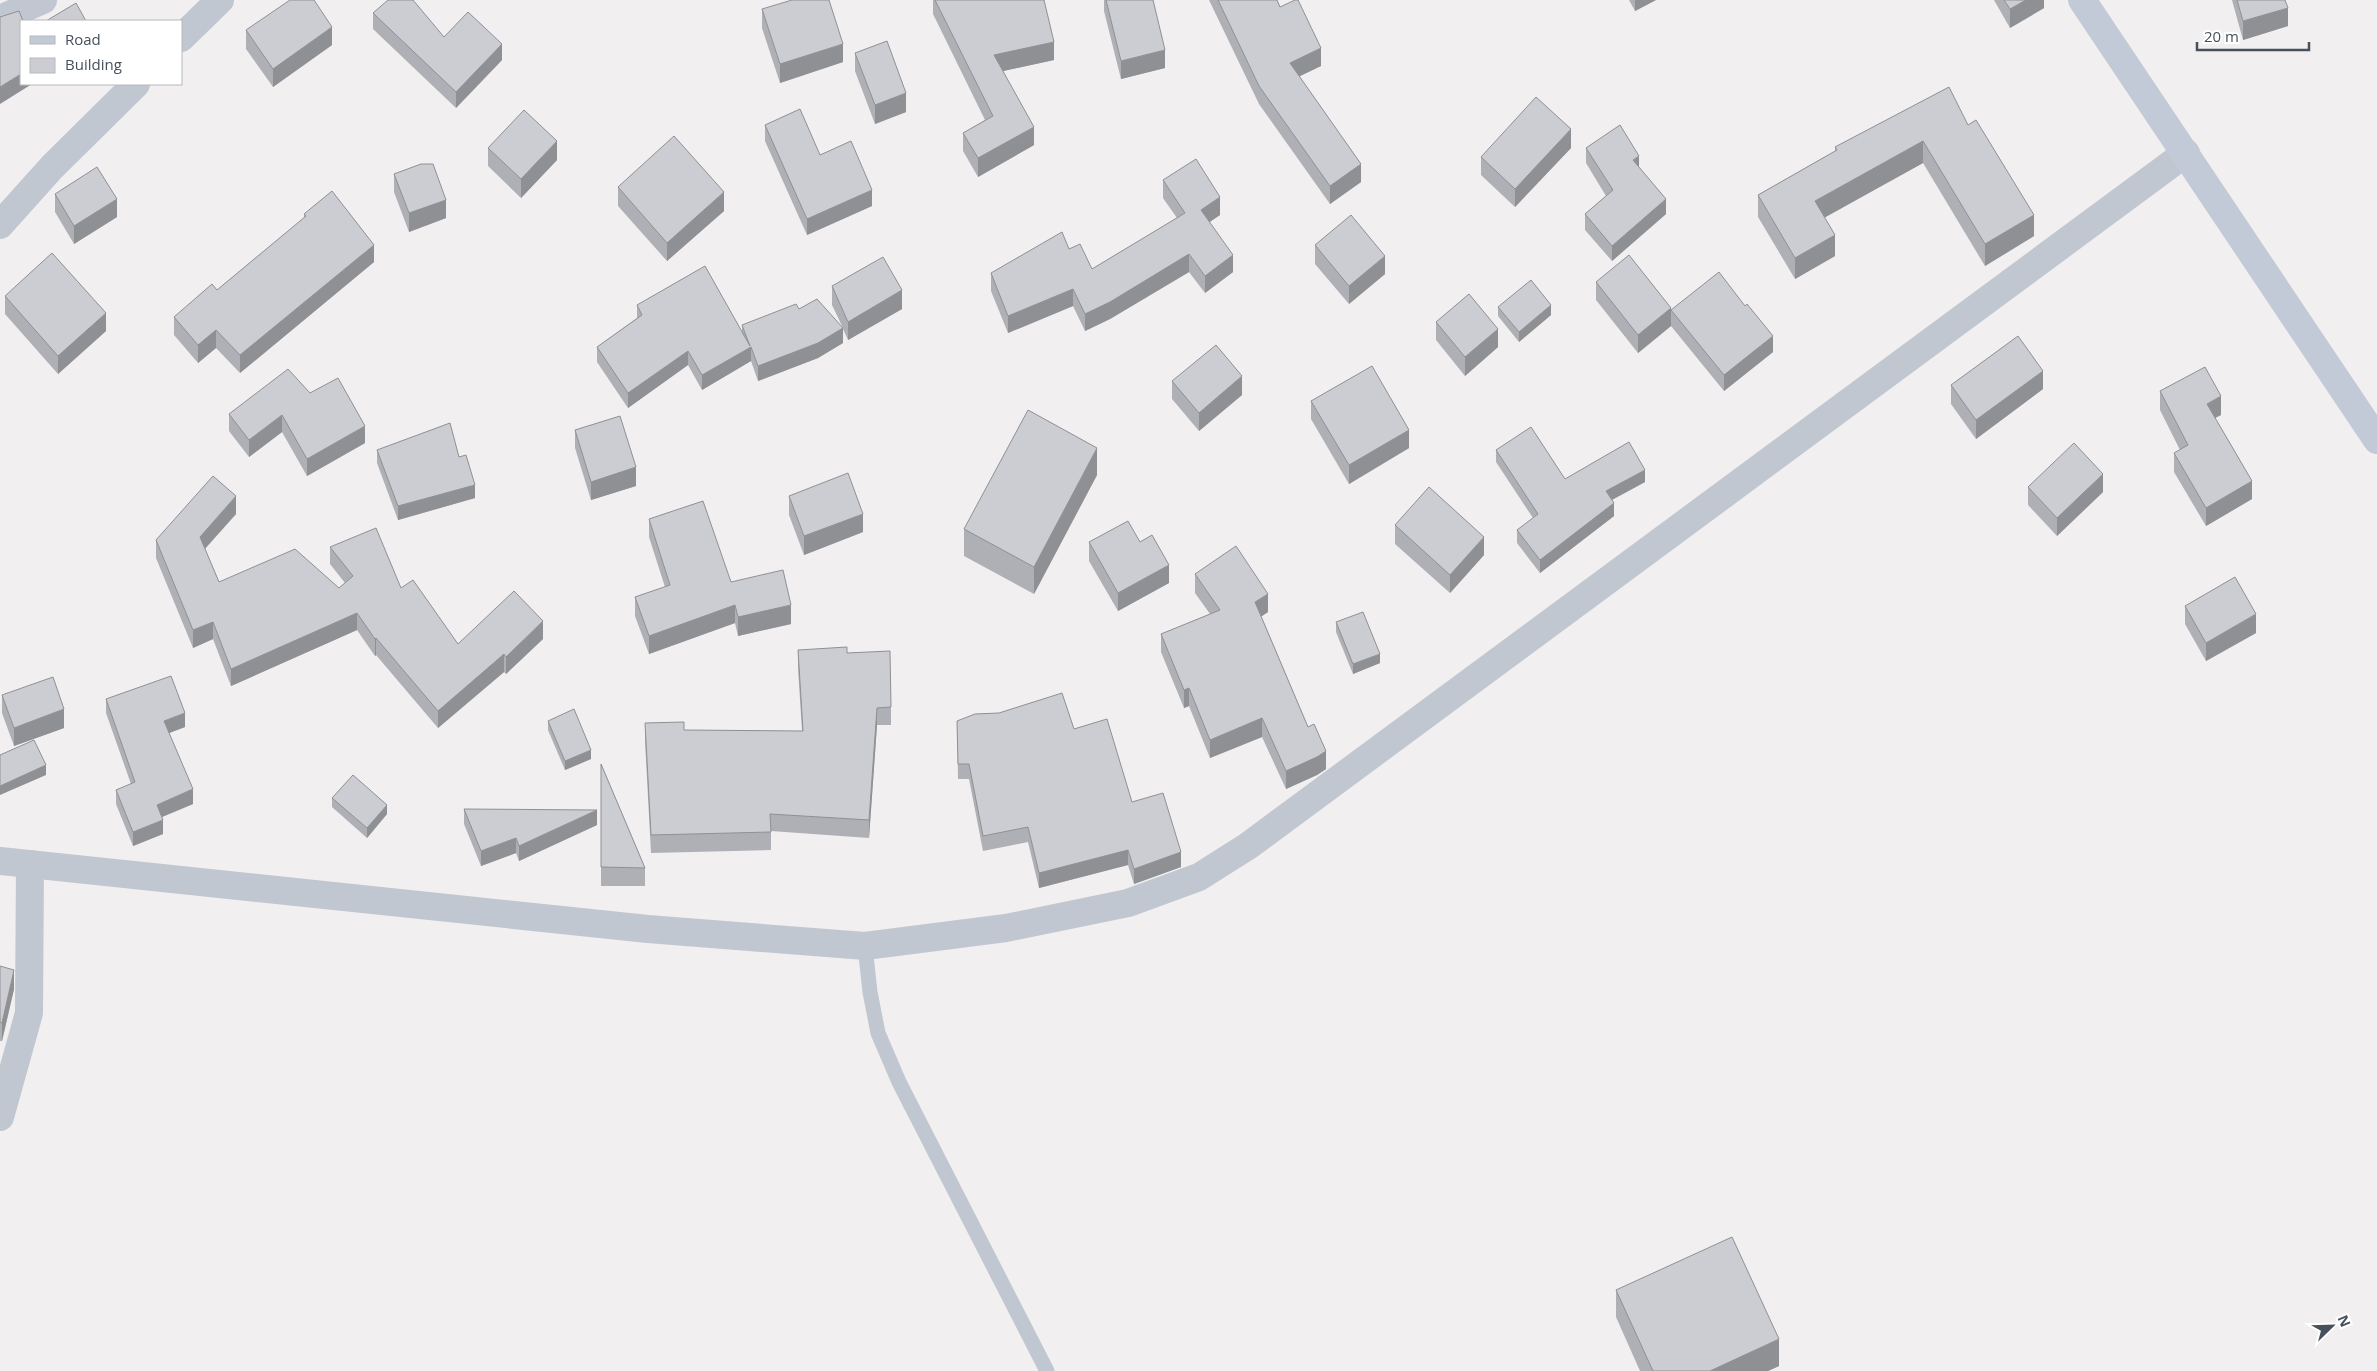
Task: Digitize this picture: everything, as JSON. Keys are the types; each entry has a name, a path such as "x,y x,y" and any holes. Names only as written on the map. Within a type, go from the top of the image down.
{"main road":[{"path":"2082,0 2377,440"}],"street":[{"path":"0,19 43,0"},
{"path":"182,37 220,0"},
{"path":"0,225 52,167 135,85"},
{"path":"0,861 648,929 865,946 1006,928 1128,903 1199,878 1248,846 2186,153"},
{"path":"0,1117 29,1013 30,864"}],"lane":[{"path":"865,946 870,992 878,1033 892,1066 1047,1371"}],"building":[{"path":"290,0 314,0 332,27 273,69 246,30"},
{"path":"388,0 413,0 444,37 468,12 502,44 456,92 373,13"},
{"path":"792,0 829,0 843,44 780,64 762,9"},
{"path":"935,0 1044,0 1054,42 994,55 1034,127 978,158 963,133 993,116"},
{"path":"1106,0 1153,0 1165,50 1121,61"},
{"path":"1218,0 1277,0 1280,7 1298,0 1321,48 1290,63 1361,164 1330,186 1259,86"},
{"path":"2004,0 2026,0 2010,9"},
{"path":"2237,0 2285,0 2288,8 2243,21"},
{"path":"76,3 85,20 48,20"},
{"path":"19,11 23,20 20,20 20,75 0,87 0,17"},
{"path":"887,41 906,93 875,105 855,53"},
{"path":"1949,87 1968,125 1976,120 2034,215 1985,244 1923,141 1815,201 1835,235 1795,258 1758,195 1837,150 1835,147"},
{"path":"1536,97 1571,129 1515,189 1481,157"},
{"path":"800,109 820,155 851,141 872,190 807,219 765,125"},
{"path":"524,110 557,141 521,179 488,148"},
{"path":"1620,125 1639,156 1633,160 1666,199 1612,246 1585,214 1613,190 1586,148"},
{"path":"674,136 724,192 667,243 618,187"},
{"path":"1196,159 1220,197 1201,210 1233,255 1205,276 1189,254 1110,302 1085,314 1073,289 1008,316 991,273 1062,232 1069,249 1080,244 1092,269 1185,213 1163,180"},
{"path":"421,164 433,164 446,200 409,213 394,174"},
{"path":"97,167 117,199 74,226 55,194"},
{"path":"332,191 374,245 240,355 216,330 198,345 174,317 212,284 217,290 306,216 304,214"},
{"path":"1351,215 1385,256 1349,286 1315,245"},
{"path":"52,253 106,313 58,356 5,296"},
{"path":"1629,255 1671,308 1638,335 1596,282"},
{"path":"883,257 902,290 848,322 832,286"},
{"path":"705,266 750,346 742,325 796,304 799,309 817,299 843,328 818,343 758,366 751,347 702,375 688,351 628,393 597,347 642,315 637,305"},
{"path":"1719,272 1745,306 1747,304 1773,336 1724,375 1671,310"},
{"path":"1531,280 1551,305 1519,332 1498,307"},
{"path":"1469,294 1498,329 1465,357 1436,322"},
{"path":"2018,336 2043,371 1976,420 1951,385"},
{"path":"1216,345 1242,376 1199,413 1172,381"},
{"path":"1372,366 1409,430 1349,465 1311,401"},
{"path":"2205,367 2221,396 2207,404 2252,481 2206,508 2174,453 2188,445 2160,391"},
{"path":"288,369 310,393 338,378 365,426 307,459 282,415 249,440 229,414"},
{"path":"1028,410 1097,448 1034,567 964,529"},
{"path":"620,416 636,467 591,482 575,430"},
{"path":"450,423 459,457 466,455 475,485 398,506 377,450"},
{"path":"1531,427 1565,479 1629,442 1645,470 1606,491 1614,503 1540,560 1517,530 1538,514 1496,450"},
{"path":"2074,443 2103,474 2057,518 2028,487"},
{"path":"848,473 863,514 804,536 789,496"},
{"path":"213,476 236,496 200,537 219,582 295,549 339,588 353,576 330,547 376,528 401,588 413,580 458,644 514,591 543,621 506,657 504,654 438,711 375,639 357,613 231,669 213,622 193,630 156,540"},
{"path":"1429,487 1484,537 1450,575 1395,525"},
{"path":"703,501 731,582 783,570 791,605 738,617 735,605 649,636 635,597 670,585 649,519"},
{"path":"1128,521 1140,542 1152,535 1169,565 1118,593 1089,542"},
{"path":"1236,546 1268,594 1255,602 1308,727 1314,724 1326,751 1286,771 1262,718 1210,740 1189,688 1184,690 1161,634 1220,610 1195,574"},
{"path":"2235,577 2256,614 2206,643 2185,606"},
{"path":"1363,612 1380,654 1353,664 1336,622"},
{"path":"847,647 847,653 890,651 891,707 877,708 869,820 770,814 771,832 651,835 645,723 684,722 684,730 803,731 798,650"},
{"path":"171,676 185,713 164,721 193,789 157,805 163,820 133,832 116,790 135,782 106,699"},
{"path":"53,677 64,709 14,728 2,695"},
{"path":"1062,693 1074,729 1107,719 1132,802 1163,793 1181,852 1134,869 1128,850 1039,873 1028,827 983,836 969,764 958,764 957,721 975,714 999,713"},
{"path":"574,709 591,750 565,761 548,721"},
{"path":"34,740 46,765 0,786 0,755"},
{"path":"601,764 645,868 601,867"},
{"path":"353,775 387,805 367,828 332,798"},
{"path":"464,809 597,810 519,846 516,838 481,851"},
{"path":"0,966 14,970 2,1023 0,1022"},
{"path":"1732,1237 1779,1339 1710,1371 1653,1371 1616,1290"}]}
